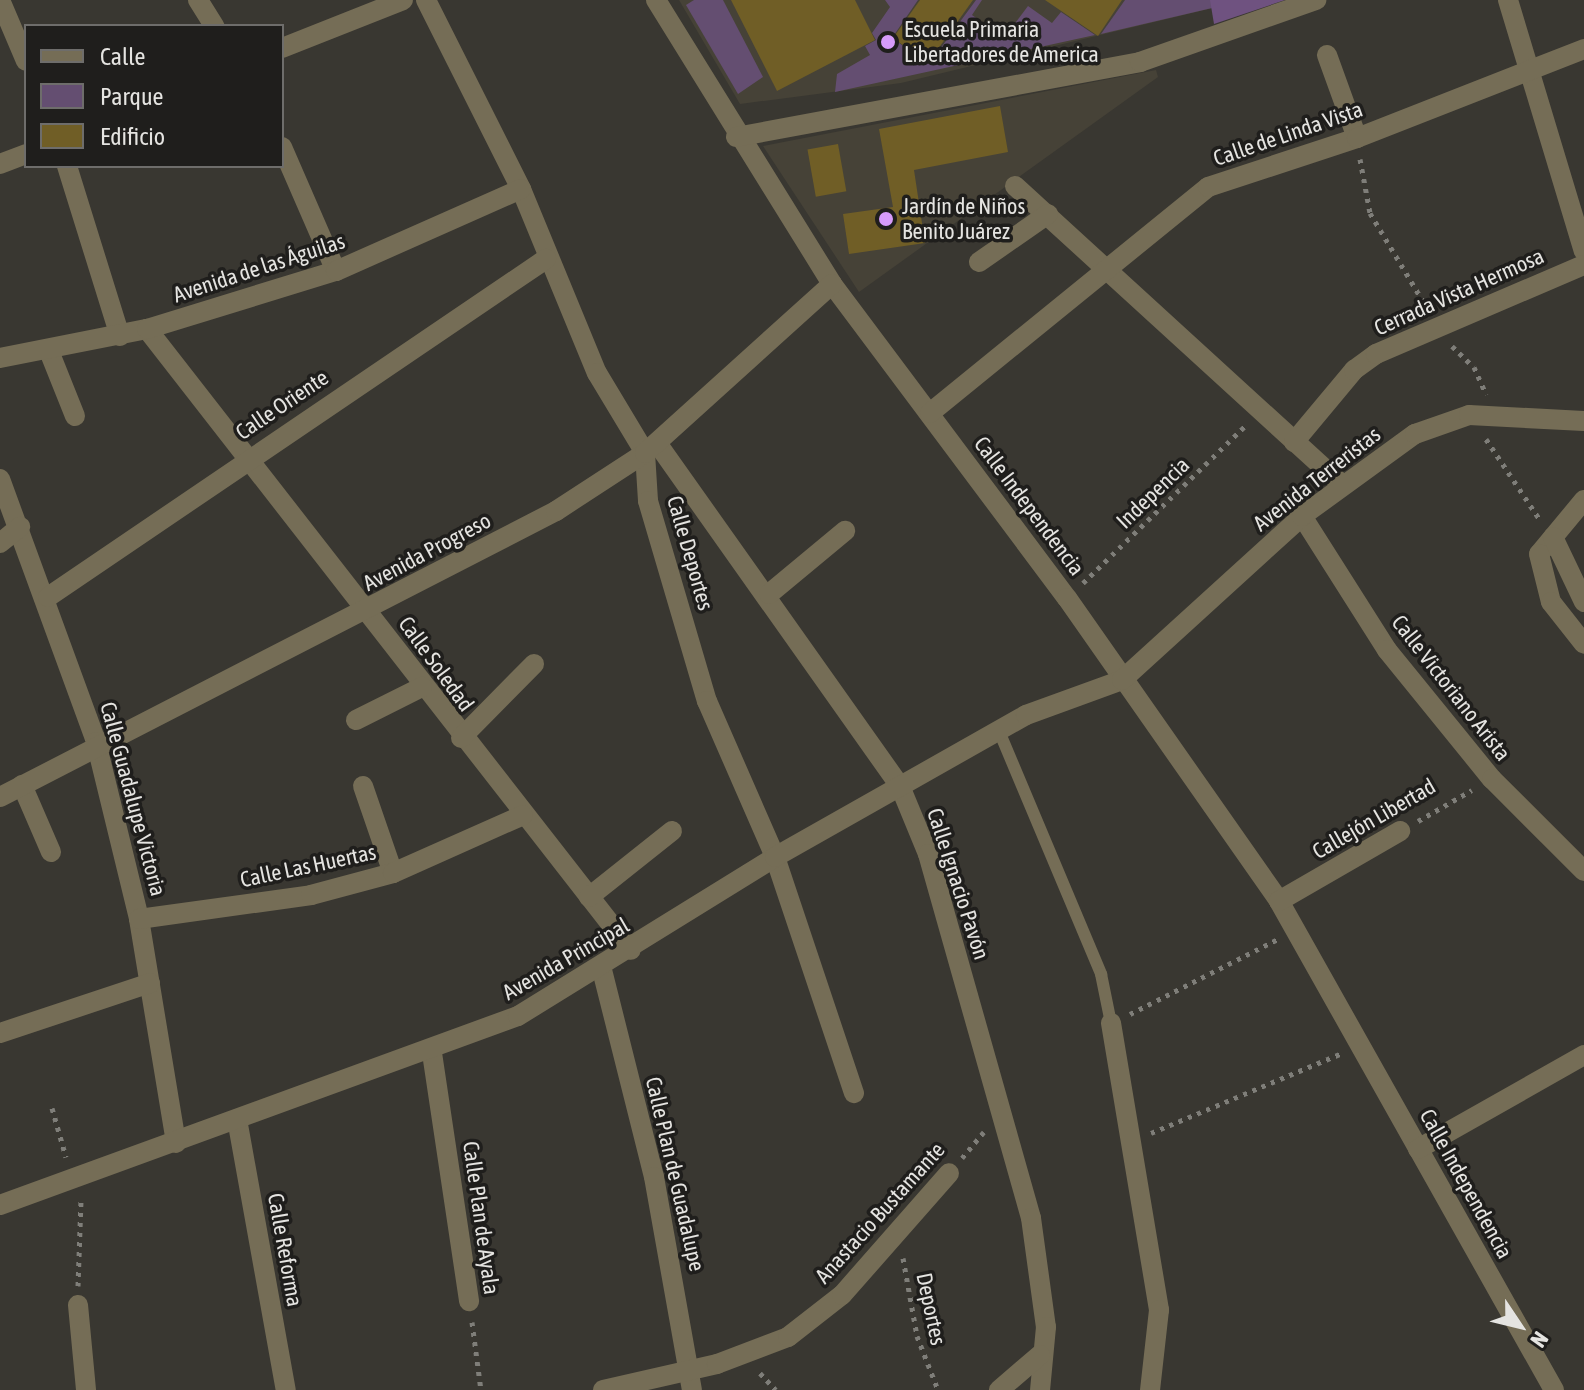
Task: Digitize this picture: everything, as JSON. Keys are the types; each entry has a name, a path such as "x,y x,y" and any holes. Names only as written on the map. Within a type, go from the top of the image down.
{"street":[{"path":"0,0 24,56"},
{"path":"198,0 213,24"},
{"path":"284,47 403,0"},
{"name":"Calle Deportes","path":"426,0 521,189 546,259 597,373 651,448 648,501 707,701 775,857 854,1093"},
{"name":"Calle Independencia","path":"656,0 736,137 832,284 1067,598 1279,901 1364,1042 1418,1149 1554,1390"},
{"path":"736,137 1140,62 1316,0"},
{"path":"1508,0 1526,70 1584,251"},
{"name":"Calle de Linda Vista","path":"930,413 1103,266 1208,187 1357,138 1584,49"},
{"path":"1327,55 1357,138"},
{"path":"284,152 336,271"},
{"path":"0,164 24,155"},
{"path":"68,168 120,336"},
{"path":"1015,186 1342,485"},
{"name":"Avenida de las Águilas","path":"0,358 120,336 336,271 521,189"},
{"path":"979,262 1048,214"},
{"name":"Calle Oriente","path":"48,597 245,459 546,259"},
{"name":"Cerrada Vista Hermosa","path":"1294,442 1354,370 1439,323 1584,265"},
{"name":"Avenida Progreso","path":"0,797 96,742 367,610 556,511 651,448 832,284"},
{"name":"Calle Soledad","path":"147,329 245,459 367,610 461,738 631,950"},
{"path":"49,351 75,416"},
{"name":"Avenida Terreristas","path":"1122,680 1302,516 1415,434 1478,415 1584,421"},
{"name":"Calle Ignacio Pavón","path":"651,448 769,594 900,786 928,854 1031,1218 1046,1327 1040,1355 1040,1390"},
{"name":"Calle Guadalupe Victoria","path":"0,479 48,597 96,742 139,919 176,1143"},
{"path":"1584,500 1539,554 1539,574 1584,644"},
{"name":"Calle Victoriano Arista","path":"1302,516 1387,650 1492,779 1584,871"},
{"path":"0,543 20,527"},
{"path":"769,594 845,531"},
{"path":"1553,537 1584,602"},
{"path":"461,738 534,664"},
{"name":"Avenida Principal","path":"0,1205 78,1180 237,1119 432,1053 602,970 775,857 999,731 1122,680"},
{"path":"356,720 422,687"},
{"path":"22,785 51,852"},
{"path":"363,786 393,873"},
{"name":"Calle Las Huertas","path":"139,919 311,895 393,873 523,815"},
{"path":"589,897 672,831"},
{"name":"Callejón Libertad","path":"1279,901 1400,831"},
{"name":"Calle Plan de Guadalupe","path":"602,970 654,1177 690,1381"},
{"path":"0,1033 150,983"},
{"path":"1111,1023 1135,1139 1159,1310 1150,1390"},
{"name":"Calle Plan de Ayala","path":"432,1053 469,1301"},
{"path":"1418,1149 1584,1055"},
{"name":"Calle Reforma","path":"237,1119 286,1390"},
{"name":"Anastacio Bustamante","path":"603,1390 690,1381 788,1337 842,1295 949,1173"},
{"path":"78,1305 86,1390"},
{"path":"999,1390 1040,1355"}],"lane":[{"path":"999,731 1101,974 1111,1023"}],"path":[{"path":"1357,138 1370,213 1460,360 1474,367 1478,415 1553,537"},
{"name":"Indepencia","path":"1067,598 1261,411"},
{"name":"Callejón Libertad","path":"1400,831 1492,779"},
{"path":"1111,1023 1296,928"},
{"path":"1135,1139 1283,1083 1364,1042"},
{"path":"52,1108 78,1180 78,1305"},
{"name":"Anastacio Bustamante","path":"949,1173 1000,1113"},
{"name":"Deportes","path":"897,1234 917,1336 938,1390"},
{"name":"Calle Plan de Ayala","path":"469,1301 481,1390"}],"shaded area":[{"name":"Escuela Primaria Libertadores de America","path":"679,0 1242,1 901,83 740,104"},
{"path":"1210,0 1285,0 1214,24"},
{"name":"Jardín de Niños Benito Juárez","path":"1156,70 1158,77 859,292 763,146"}],"green space":[{"path":"694,0 723,0 763,77 738,94 686,5"},
{"path":"885,0 918,0 892,38 929,64 976,0 982,0 972,15 1004,38 1028,6 1052,23 1061,12 1095,35 835,92 837,74 870,55 865,46 876,40 872,33 890,7"},
{"path":"1125,0 1242,0 1242,1 1101,34"}],"building":[{"path":"731,0 855,0 875,40 777,91"},
{"path":"920,0 973,0 928,63 893,38"},
{"path":"1045,0 1122,0 1098,36"},
{"path":"1000,106 1008,152 914,170 925,243 849,254 843,214 893,207 879,129"},
{"path":"838,144 846,191 816,197 807,149"}],"place":[{"name":"Escuela Primaria Libertadores de America","path":"888,42"},
{"name":"Jardín de Niños Benito Juárez","path":"886,219"}]}
